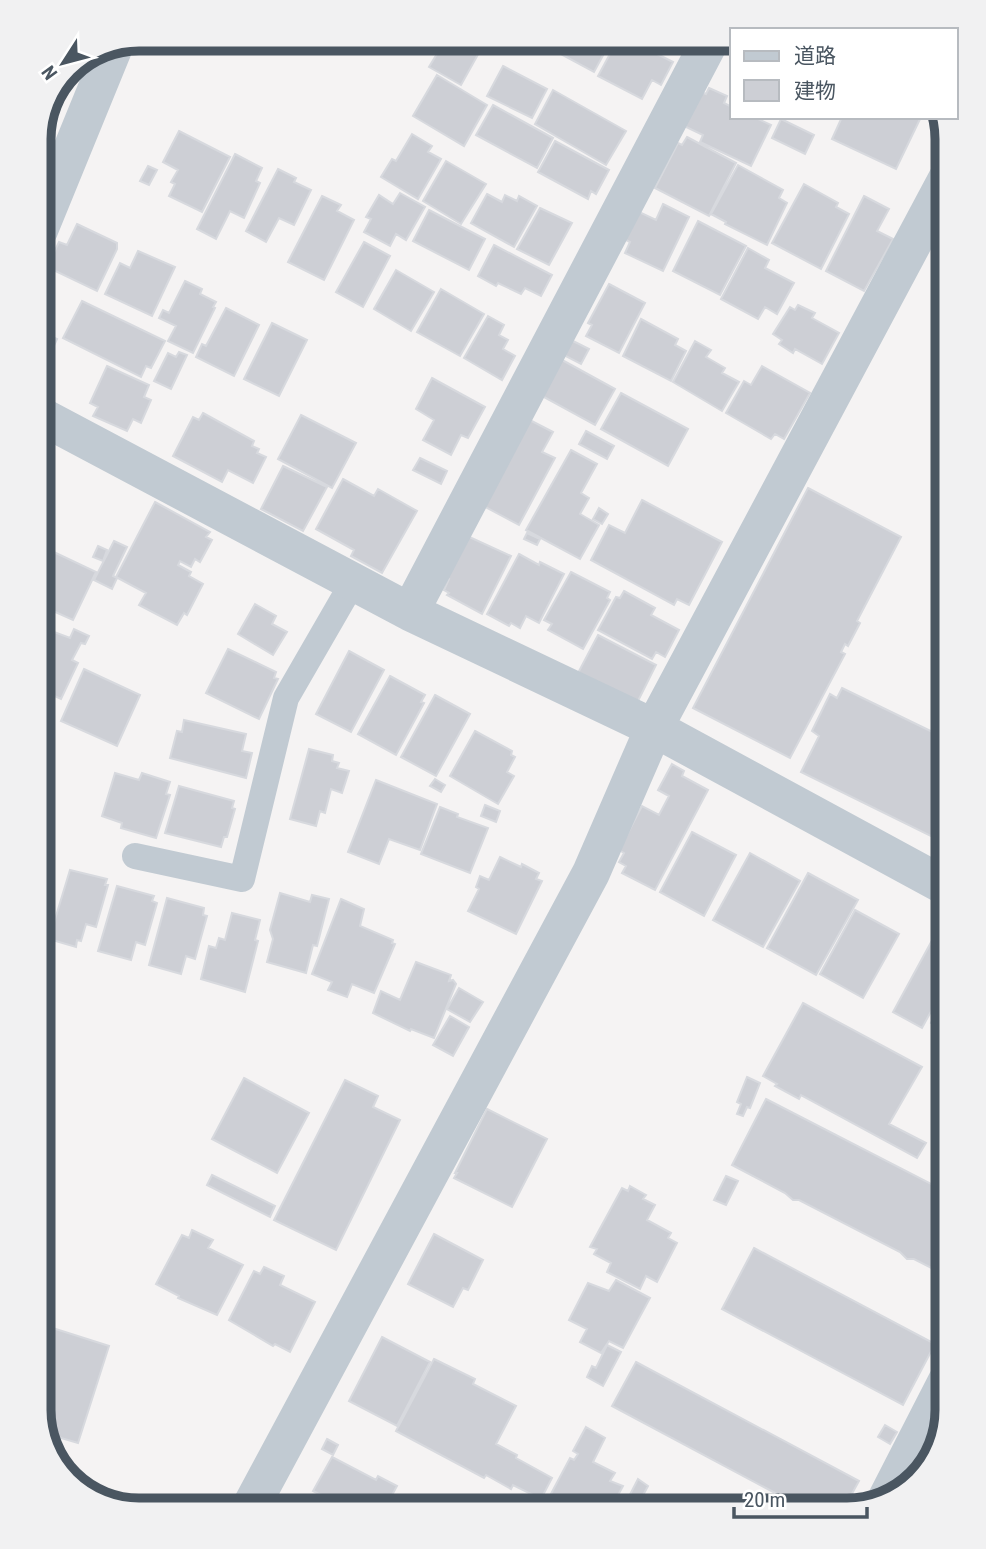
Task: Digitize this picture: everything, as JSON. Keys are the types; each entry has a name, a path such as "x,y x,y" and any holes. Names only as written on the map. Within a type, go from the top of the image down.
{"street":[{"path":"410,612 705,51"},
{"path":"51,201 111,55"},
{"path":"254,1498 591,873 654,729 935,202"},
{"path":"51,421 410,612 654,729 935,881"},
{"path":"894,1484 935,1404"}],"lane":[{"path":"135,856 242,879 286,698 353,582"}],"building":[{"path":"439,51 480,51 461,85 429,67"},
{"path":"555,51 605,51 594,72"},
{"path":"612,51 651,51 673,62 661,85 652,80 642,99 598,76"},
{"path":"503,66 547,89 532,118 487,96"},
{"path":"437,75 487,105 464,146 413,116"},
{"path":"709,88 727,96 724,103 730,106 730,119 758,119 771,125 751,166 700,142 703,135 682,125 698,91 706,94"},
{"path":"553,90 626,131 606,165 535,124"},
{"path":"493,105 553,138 537,168 476,135"},
{"path":"781,119 814,135 805,154 772,138"},
{"path":"841,119 920,119 896,169 832,139"},
{"path":"179,131 230,157 202,212 169,196 175,184 171,182 178,170 163,162"},
{"path":"412,134 432,146 428,152 441,159 418,199 381,177 392,159 396,161"},
{"path":"687,137 736,163 709,216 655,188 678,143 682,145"},
{"path":"555,141 609,170 596,194 591,191 588,199 538,172"},
{"path":"235,154 262,168 256,181 260,183 244,218 230,211 216,239 197,229"},
{"path":"446,161 486,184 461,224 423,201"},
{"path":"738,165 783,190 779,198 787,203 767,245 711,214"},
{"path":"148,166 157,170 149,185 140,181"},
{"path":"278,169 296,178 294,182 311,190 294,225 279,218 266,242 246,231"},
{"path":"804,184 838,203 836,207 849,214 821,269 772,243"},
{"path":"400,193 425,207 406,240 396,234 390,246 364,232 371,219 366,217 379,195 393,204"},
{"path":"487,194 502,202 505,195 517,201 519,196 537,206 514,247 471,223"},
{"path":"322,196 341,205 337,211 354,220 324,280 288,262"},
{"path":"864,196 889,209 877,231 893,239 864,291 826,271"},
{"path":"663,204 689,217 663,271 625,253 630,242 620,237 633,209 656,220"},
{"path":"540,208 572,223 549,265 517,249"},
{"path":"429,210 485,239 469,270 413,241"},
{"path":"698,221 746,246 720,295 673,271"},
{"path":"77,224 117,243 117,249 97,291 51,269 51,259 59,242 67,245"},
{"path":"364,242 390,256 363,307 336,292"},
{"path":"494,245 552,275 541,296 525,288 521,294 498,283 496,286 478,276"},
{"path":"748,248 769,260 765,268 794,283 777,314 765,307 758,319 721,299"},
{"path":"138,251 175,267 152,316 105,294 120,263 130,268"},
{"path":"396,270 434,292 411,331 374,309"},
{"path":"185,281 202,289 200,294 216,302 193,353 168,341 176,326 159,318 163,310 169,313"},
{"path":"609,284 645,303 619,353 586,336 592,325 588,323"},
{"path":"441,289 484,314 460,356 417,332"},
{"path":"82,301 165,341 151,368 146,366 141,377 63,338"},
{"path":"798,305 815,313 812,318 839,333 822,364 795,349 793,353 779,344 782,340 773,334 790,307 795,310"},
{"path":"226,308 259,325 234,376 196,357 202,344 206,346"},
{"path":"488,316 504,325 499,335 508,340 503,349 515,356 502,380 464,358"},
{"path":"641,319 678,339 675,345 686,351 671,381 623,356"},
{"path":"272,323 307,340 279,396 244,379"},
{"path":"51,336 57,339 51,352"},
{"path":"563,336 589,349 581,364 556,351"},
{"path":"695,341 711,350 706,357 725,368 722,373 739,382 722,411 673,382"},
{"path":"179,352 187,355 171,389 154,381 168,353 176,357"},
{"path":"553,355 615,389 595,425 533,391"},
{"path":"107,366 149,385 144,397 151,400 141,423 133,419 127,431 93,416 98,407 90,403"},
{"path":"762,366 810,393 784,439 775,434 771,439 726,413 744,381 751,385"},
{"path":"432,378 485,407 468,438 461,435 451,455 423,440 434,420 416,409"},
{"path":"621,393 688,429 668,466 601,429"},
{"path":"203,413 254,441 252,446 259,449 257,453 266,457 253,483 228,470 222,482 173,456 193,417 199,420"},
{"path":"301,415 356,443 332,488 278,459"},
{"path":"522,416 553,432 542,452 555,458 519,525 476,502"},
{"path":"586,431 614,446 607,459 579,444"},
{"path":"571,450 597,464 581,493 589,498 580,514 599,525 580,559 526,530"},
{"path":"420,458 447,471 441,484 413,470"},
{"path":"283,466 327,487 303,531 261,509"},
{"path":"343,479 374,496 378,489 417,511 382,573 351,556 354,550 316,529"},
{"path":"808,488 901,537 857,621 860,623 848,646 845,644 841,652 845,654 790,758 693,708"},
{"path":"642,500 722,542 689,605 677,599 674,605 591,560 609,525 625,533"},
{"path":"155,502 210,532 206,537 212,540 200,562 195,559 191,567 180,561 178,565 191,572 189,576 203,584 187,615 184,613 177,625 139,605 146,593 116,577"},
{"path":"599,508 608,514 602,524 593,519"},
{"path":"527,533 540,539 537,545 524,539"},
{"path":"465,535 511,556 482,614 447,595 449,593 444,590 449,579 443,576"},
{"path":"114,541 127,547 113,576 117,578 112,589 94,580"},
{"path":"98,546 107,550 103,561 93,557"},
{"path":"51,551 96,572 73,620 51,610"},
{"path":"519,554 564,574 539,623 526,616 520,628 511,623 509,626 487,614"},
{"path":"571,572 610,592 607,598 610,600 583,649 548,630 552,624 544,620"},
{"path":"624,591 655,608 651,615 679,630 665,657 656,652 652,659 598,630 616,597 620,598"},
{"path":"255,604 276,616 272,624 287,632 273,655 238,634"},
{"path":"74,629 89,636 85,644 81,643 72,660 78,663 61,699 51,694 51,631 70,638"},
{"path":"598,635 656,665 637,703 578,673"},
{"path":"228,649 276,672 274,678 278,679 259,719 206,693"},
{"path":"349,651 384,670 351,732 316,714"},
{"path":"84,669 140,695 117,746 61,721"},
{"path":"390,676 425,695 421,702 424,703 396,755 358,734"},
{"path":"842,688 935,733 935,838 801,772 819,736 812,731 830,694 837,698"},
{"path":"435,695 470,714 436,776 401,757"},
{"path":"184,720 246,734 242,751 252,753 246,778 170,758 177,731 182,732"},
{"path":"475,731 512,751 511,755 515,757 507,772 514,776 498,804 450,776"},
{"path":"309,749 333,755 332,761 339,763 337,768 349,771 342,793 331,789 325,813 320,811 316,826 290,819"},
{"path":"672,764 684,771 682,776 708,790 655,890 622,873 626,866 619,862 624,853 619,850 642,806 659,815 669,796 658,790"},
{"path":"115,773 139,780 142,773 170,782 166,794 170,795 156,838 121,828 122,823 102,816"},
{"path":"435,779 445,785 441,792 430,786"},
{"path":"376,780 437,804 420,850 389,839 379,864 348,852"},
{"path":"179,786 234,801 232,808 235,809 227,837 224,837 221,847 165,833"},
{"path":"485,805 500,811 496,822 481,816"},
{"path":"440,807 458,814 457,817 488,828 470,873 421,854"},
{"path":"692,832 736,855 704,916 660,892"},
{"path":"750,853 800,881 763,947 713,920"},
{"path":"500,857 539,873 536,879 542,881 516,934 468,911 479,889 476,887 480,876 489,880"},
{"path":"70,870 107,879 105,885 108,885 96,927 86,924 81,941 77,940 76,947 51,940"},
{"path":"808,873 858,900 816,975 767,948"},
{"path":"117,886 154,896 152,901 157,903 145,945 136,942 131,960 98,951"},
{"path":"280,893 310,902 312,895 329,899 317,946 313,945 306,973 267,962 273,939 270,930"},
{"path":"167,898 204,908 203,915 207,916 195,959 186,956 181,974 149,965"},
{"path":"341,899 364,909 360,926 393,940 392,943 395,944 374,993 352,984 347,997 328,990 332,982 312,974"},
{"path":"855,910 899,934 863,998 820,974"},
{"path":"232,913 260,920 255,940 258,941 245,992 201,979 209,946 216,948 219,938 225,940"},
{"path":"935,935 935,1004 922,1028 893,1012"},
{"path":"416,962 451,975 449,981 453,980 456,984 434,1038 411,1029 410,1031 373,1013 381,991 400,1000"},
{"path":"459,988 483,1002 470,1022 447,1009"},
{"path":"803,1003 922,1067 889,1124 926,1143 917,1158 801,1095 799,1099 763,1076"},
{"path":"450,1016 469,1027 453,1056 433,1045"},
{"path":"747,1077 760,1083 750,1108 747,1107 743,1116 737,1114 741,1104 737,1102"},
{"path":"244,1078 309,1113 277,1173 212,1139"},
{"path":"345,1080 378,1096 373,1107 400,1120 336,1250 274,1220"},
{"path":"766,1099 935,1186 935,1270 914,1259 907,1259 900,1252 799,1200 793,1200 732,1165"},
{"path":"487,1109 547,1139 512,1207 454,1178"},
{"path":"212,1175 275,1206 270,1217 207,1185"},
{"path":"726,1176 738,1181 726,1205 714,1200"},
{"path":"630,1186 646,1195 643,1199 655,1205 647,1220 671,1233 668,1238 677,1243 657,1282 646,1276 640,1289 607,1272 611,1263 594,1254 597,1249 590,1247 622,1188 628,1191"},
{"path":"192,1230 213,1240 208,1248 243,1265 217,1315 178,1298 179,1296 156,1284 182,1235 189,1238"},
{"path":"434,1234 483,1260 468,1290 463,1288 453,1307 408,1284"},
{"path":"754,1248 935,1344 903,1405 722,1309"},
{"path":"264,1267 284,1276 280,1285 315,1302 290,1352 275,1344 273,1346 229,1320 254,1271 260,1274"},
{"path":"616,1280 650,1298 623,1348 609,1341 601,1353 580,1342 587,1329 569,1320 588,1283 609,1291"},
{"path":"51,1328 109,1346 78,1443 54,1436 52,1427"},
{"path":"382,1337 430,1362 397,1426 349,1401"},
{"path":"607,1345 621,1352 603,1386 587,1377 592,1366 596,1368"},
{"path":"434,1359 475,1379 473,1384 516,1406 496,1444 552,1478 542,1498 539,1498 513,1485 511,1489 486,1475 484,1478 396,1431"},
{"path":"636,1362 859,1481 850,1498 784,1498 612,1406"},
{"path":"885,1425 897,1432 890,1444 878,1437"},
{"path":"586,1427 605,1438 593,1462 615,1473 610,1481 623,1486 616,1498 549,1498 570,1458 574,1460 578,1454 573,1451"},
{"path":"327,1439 338,1445 333,1455 322,1449"},
{"path":"332,1457 376,1480 378,1476 397,1486 390,1498 327,1498 313,1491"},
{"path":"638,1479 648,1486 642,1498 628,1498"}]}
